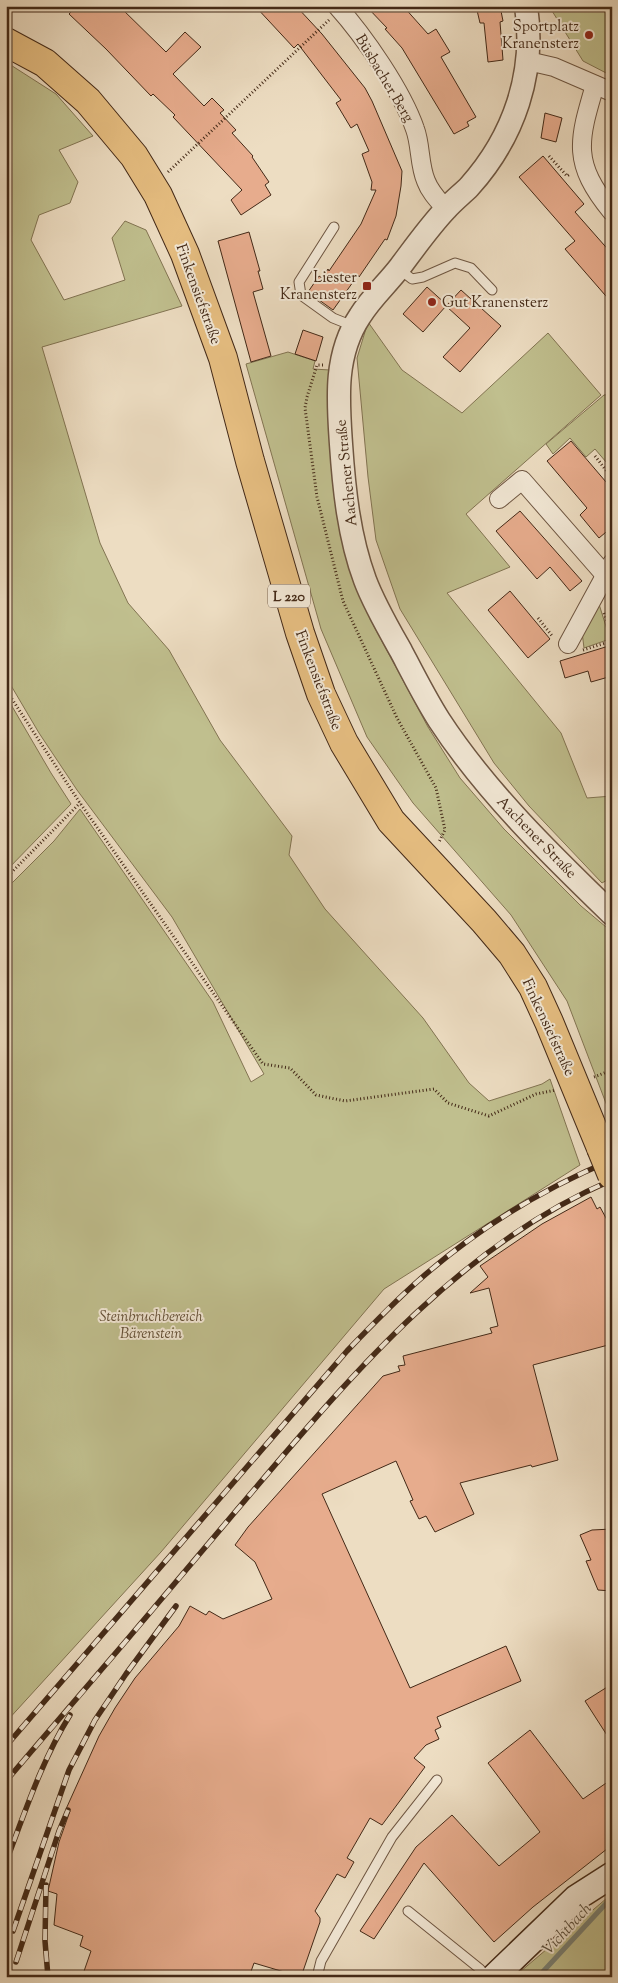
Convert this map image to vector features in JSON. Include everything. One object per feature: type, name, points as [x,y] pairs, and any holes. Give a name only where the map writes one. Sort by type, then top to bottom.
[{"type":"main road","name":"Finkensiefstraße","points":[[6,42],[45,63],[88,101],[134,156],[153,186],[185,254],[223,358],[250,461],[300,633],[321,694],[344,743],[391,821],[484,921],[512,954],[533,987],[612,1175]]},
{"type":"main road","points":[[494,1977],[576,1898],[612,1875]]},
{"type":"street","name":"Büsbacher Berg","points":[[337,6],[367,43],[398,93],[415,129],[425,180],[432,194],[446,209]]},
{"type":"street","name":"Aachener Straße","points":[[526,6],[528,60],[520,103],[500,145],[470,186],[446,209],[360,316],[343,352],[340,366],[339,421],[345,485],[354,542],[365,580],[382,616],[438,719],[481,778],[612,914]]},
{"type":"street","points":[[528,60],[554,67],[612,92]]},
{"type":"street","points":[[595,85],[583,126],[581,154],[587,176],[600,198],[612,212]]},
{"type":"street","points":[[499,498],[522,480],[610,571],[568,644]]},
{"type":"lane","points":[[334,227],[299,282],[301,295],[333,318],[354,327]]},
{"type":"lane","points":[[399,269],[412,278],[418,278],[455,263],[471,268],[492,290]]},
{"type":"lane","points":[[316,1977],[321,1961],[392,1838],[437,1780]]},
{"type":"lane","points":[[408,1911],[480,1969],[486,1977]]},
{"type":"path","points":[[153,186],[323,26]]},
{"type":"path","points":[[549,156],[567,176],[584,166]]},
{"type":"path","points":[[308,431],[305,408],[317,365]]},
{"type":"path","points":[[595,456],[612,478]]},
{"type":"path","points":[[603,609],[612,634]]},
{"type":"path","points":[[586,649],[612,641]]},
{"type":"path","points":[[6,690],[80,803],[264,1064],[290,1068],[316,1095],[345,1101],[434,1090],[448,1103],[489,1116],[536,1094],[576,1087]]},
{"type":"path","points":[[397,718],[436,788],[445,830],[436,848]]},
{"type":"path","points":[[6,878],[80,803]]},
{"type":"green space","name":"Sportplatz Kranensterz","points":[[549,6],[612,6],[612,76],[583,61]]},
{"type":"green space","name":"Steinbruchbereich Bärenstein","points":[[6,62],[56,94],[93,136],[59,150],[78,182],[70,203],[39,215],[31,240],[64,300],[125,280],[112,238],[125,221],[146,230],[182,306],[42,347],[100,543],[128,603],[169,650],[220,740],[292,836],[289,855],[325,909],[423,1018],[469,1083],[489,1101],[542,1084],[550,1079],[580,1165],[384,1289],[161,1552],[6,1722],[6,889],[54,841],[80,809],[213,1002],[251,1082],[264,1074],[172,917],[77,790],[39,733],[6,677]]},
{"type":"green space","points":[[368,322],[402,370],[462,413],[548,333],[601,395],[466,514],[510,567],[447,593],[561,733],[587,798],[612,796],[612,877],[602,883],[529,806],[494,763],[400,609],[376,540],[368,477],[357,358]]},
{"type":"green space","points":[[288,352],[315,361],[313,369],[330,370],[345,543],[370,619],[428,727],[460,778],[504,829],[581,906],[612,932],[612,1119],[567,1001],[511,915],[413,803],[367,737],[321,629],[246,364]]},
{"type":"green space","points":[[612,394],[612,469],[595,449],[586,457],[570,438],[553,454],[546,444],[604,395]]},
{"type":"green space","points":[[598,601],[610,639],[584,648],[582,632]]},
{"type":"green space","points":[[6,696],[71,804],[6,871]]},
{"type":"green space","points":[[612,1895],[612,1977],[514,1977],[607,1898]]},
{"type":"building","points":[[77,6],[119,6],[166,52],[185,32],[201,47],[173,74],[204,106],[212,98],[224,110],[220,113],[236,130],[232,133],[253,156],[269,182],[265,185],[271,195],[241,215],[231,200],[242,190],[173,117],[175,115],[153,94],[151,96],[69,14]]},
{"type":"building","points":[[255,6],[296,6],[322,34],[365,88],[402,171],[396,216],[387,240],[385,239],[333,310],[308,292],[319,276],[322,278],[328,269],[329,271],[361,224],[376,190],[371,190],[372,182],[362,154],[369,151],[357,124],[351,128],[336,103],[341,100],[298,44],[294,48]]},
{"type":"building","points":[[366,6],[403,6],[428,34],[436,29],[450,52],[441,57],[476,117],[467,122],[469,126],[454,134],[402,48],[385,29],[387,28]]},
{"type":"building","points":[[476,6],[500,6],[503,21],[500,22],[503,60],[488,62],[484,23],[480,23]]},
{"type":"building","points":[[545,113],[562,118],[556,142],[541,138]]},
{"type":"building","points":[[543,156],[584,204],[575,212],[612,254],[612,303],[565,249],[575,241],[519,177]]},
{"type":"building","points":[[249,232],[263,289],[253,292],[271,356],[251,362],[218,241]]},
{"type":"building","points":[[427,287],[447,305],[461,290],[501,326],[460,372],[443,357],[470,328],[446,306],[423,332],[403,314]]},
{"type":"building","points":[[303,330],[323,337],[316,361],[295,354]]},
{"type":"building","points":[[571,441],[612,489],[612,527],[599,538],[580,515],[587,508],[547,461]]},
{"type":"building","points":[[520,511],[582,581],[570,591],[550,567],[537,579],[496,531]]},
{"type":"building","points":[[510,591],[550,639],[528,658],[488,610]]},
{"type":"building","points":[[612,645],[612,676],[591,682],[588,671],[565,678],[560,661]]},
{"type":"building","points":[[591,1197],[597,1209],[600,1207],[612,1229],[612,1344],[533,1365],[558,1460],[460,1483],[474,1514],[435,1532],[426,1516],[419,1519],[410,1501],[413,1500],[396,1461],[322,1494],[410,1688],[506,1646],[521,1681],[437,1717],[441,1727],[435,1730],[439,1739],[426,1745],[414,1758],[425,1767],[382,1825],[370,1818],[347,1858],[354,1862],[345,1878],[337,1874],[315,1911],[320,1918],[320,1922],[301,1977],[254,1963],[249,1977],[82,1977],[91,1951],[80,1946],[83,1936],[54,1925],[57,1894],[48,1891],[59,1842],[70,1811],[66,1809],[99,1736],[115,1708],[135,1678],[179,1626],[190,1606],[206,1615],[209,1611],[223,1619],[272,1599],[255,1562],[235,1545],[248,1527],[383,1376],[400,1371],[398,1366],[405,1365],[403,1356],[492,1333],[490,1328],[498,1326],[489,1288],[470,1293],[488,1277],[480,1266],[542,1224]]},
{"type":"building","points":[[612,1529],[612,1591],[598,1590],[586,1561],[591,1560],[580,1535],[592,1530]]},
{"type":"building","points":[[612,1684],[612,1743],[585,1701]]},
{"type":"building","points":[[530,1730],[583,1799],[612,1779],[612,1845],[533,1907],[494,1942],[424,1863],[374,1939],[360,1931],[416,1847],[452,1815],[499,1866],[540,1832],[488,1763]]},
{"type":"waterway","name":"Vichtbach","points":[[538,1977],[612,1897]]},
{"type":"railway","points":[[6,1746],[347,1351],[391,1306],[418,1281],[486,1228],[560,1184],[612,1160]]},
{"type":"railway","points":[[6,1781],[271,1469],[357,1372],[402,1326],[450,1283],[500,1243],[554,1209],[612,1180]]},
{"type":"railway","points":[[13,1931],[69,1770],[95,1720],[176,1606]]},
{"type":"railway","points":[[6,1862],[42,1768],[70,1715]]},
{"type":"railway","points":[[16,1962],[59,1831],[68,1810]]},
{"type":"railway","points":[[46,1885],[45,1941],[48,1977]]},
{"type":"place","name":"Sportplatz Kranensterz","points":[[589,35]]},
{"type":"place","name":"Liester Kranensterz","points":[[367,286]]},
{"type":"place","name":"Gut Kranensterz","points":[[432,302]]}]
